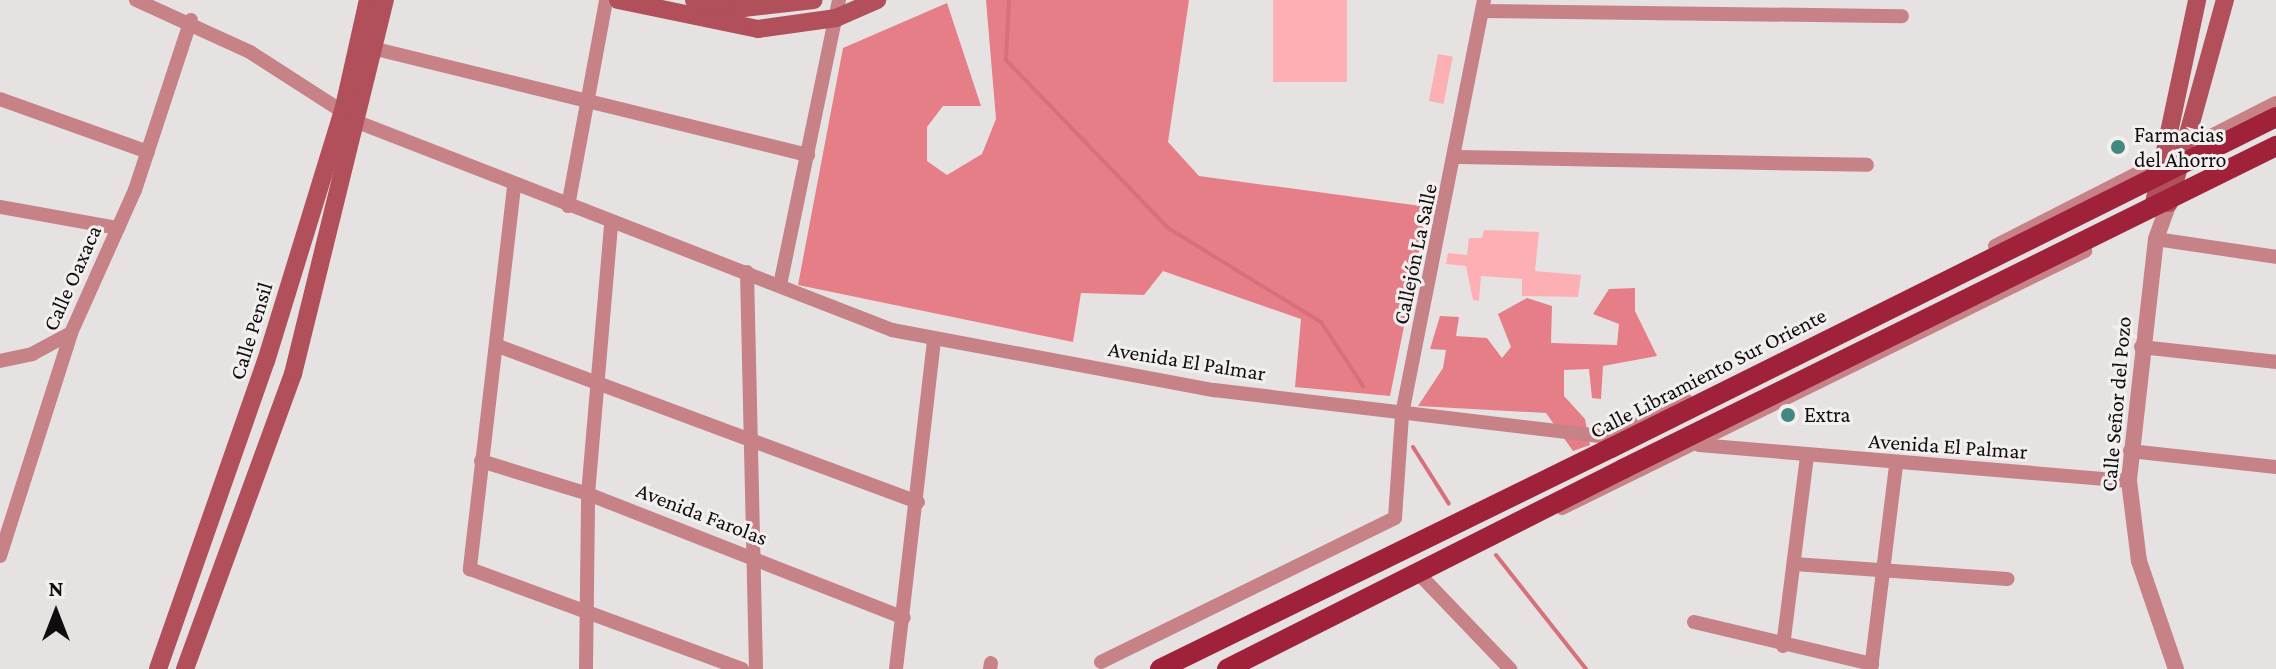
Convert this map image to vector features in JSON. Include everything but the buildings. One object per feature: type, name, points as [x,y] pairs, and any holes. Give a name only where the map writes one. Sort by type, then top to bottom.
[{"type":"main road","name":"Calle Pensil","points":[[158,669],[227,484],[344,107],[368,0]]},
{"type":"main road","points":[[185,669],[293,374],[360,123],[385,0]]},
{"type":"main road","points":[[618,0],[719,27],[877,0]]},
{"type":"main road","points":[[694,0],[743,8],[814,0]]},
{"type":"main road","points":[[2160,217],[2160,160],[2197,0]]},
{"type":"main road","points":[[2160,217],[2186,147],[2225,0]]},
{"type":"main road","name":"Calle Libramiento Sur Oriente","points":[[1160,669],[1558,475],[1611,442],[2276,117]]},
{"type":"main road","points":[[1227,669],[2276,146]]},
{"type":"street","points":[[136,0],[191,20],[344,107],[360,123]]},
{"type":"street","points":[[568,206],[606,0]]},
{"type":"street","points":[[1877,0],[1878,16]]},
{"type":"street","points":[[1483,6],[1821,7],[1878,16],[1902,16]]},
{"type":"street","name":"Callejón La Salle","points":[[1101,662],[1395,518],[1403,446],[1403,430],[1397,413],[1458,157],[1483,6]]},
{"type":"street","points":[[780,285],[837,9]]},
{"type":"street","name":"Calle Oaxaca","points":[[0,556],[71,333],[148,152],[191,20]]},
{"type":"street","points":[[376,49],[808,155]]},
{"type":"street","points":[[0,99],[148,152]]},
{"type":"street","points":[[1611,442],[2276,103]]},
{"type":"street","name":"Avenida El Palmar","points":[[360,123],[514,187],[934,342],[1214,390],[1611,442],[1633,440]]},
{"type":"street","points":[[1542,511],[1575,504],[1700,445],[2160,217],[2276,156]]},
{"type":"street","points":[[1458,157],[1867,165]]},
{"type":"street","points":[[514,187],[470,569],[587,616],[742,669]]},
{"type":"street","points":[[0,207],[118,228]]},
{"type":"street","points":[[2160,217],[2276,257]]},
{"type":"street","name":"Calle Señor del Pozo","points":[[2160,217],[2141,347],[2129,481],[2139,561],[2176,669]]},
{"type":"street","points":[[586,669],[588,494],[594,382],[611,223]]},
{"type":"street","points":[[747,272],[756,669]]},
{"type":"street","points":[[0,361],[32,354],[71,333]]},
{"type":"street","points":[[896,669],[918,502],[934,342]]},
{"type":"street","points":[[498,346],[750,437],[918,502]]},
{"type":"street","points":[[2141,347],[2276,362]]},
{"type":"street","name":"Avenida El Palmar","points":[[1670,440],[1896,465],[2129,481]]},
{"type":"street","points":[[2130,451],[2276,467]]},
{"type":"street","points":[[1783,646],[1807,456]]},
{"type":"street","name":"Avenida Farolas","points":[[481,461],[588,494],[904,618]]},
{"type":"street","points":[[1694,622],[1872,667],[1896,465]]},
{"type":"street","points":[[1794,564],[2007,579]]},
{"type":"street","points":[[1419,574],[1510,669]]},
{"type":"shaded area","points":[[986,0],[1189,0],[1168,142],[1199,176],[1428,207],[1390,396],[1295,387],[1301,319],[1163,271],[1144,295],[1081,293],[1073,342],[798,285],[843,48],[947,3],[981,106],[943,106],[927,127],[927,161],[947,175],[982,154],[996,119]]},
{"type":"shaded area","points":[[1273,0],[1347,0],[1347,82],[1273,82]]},
{"type":"shaded area","points":[[1438,54],[1453,57],[1444,104],[1429,101]]},
{"type":"shaded area","points":[[1484,230],[1539,232],[1535,271],[1581,275],[1578,297],[1522,296],[1522,279],[1481,276],[1479,301],[1473,300],[1466,266],[1446,264],[1448,253],[1467,255],[1469,238],[1482,238]]},
{"type":"shaded area","points":[[1635,288],[1635,311],[1657,356],[1603,366],[1601,399],[1592,398],[1589,369],[1564,370],[1564,396],[1585,419],[1590,445],[1573,451],[1546,413],[1418,406],[1443,368],[1446,350],[1430,349],[1440,316],[1459,317],[1456,336],[1487,338],[1502,358],[1511,347],[1498,314],[1527,298],[1552,306],[1551,343],[1617,345],[1619,324],[1593,314],[1609,289]]},
{"type":"waterway","points":[[1009,0],[1006,60],[1168,228],[1321,322],[1363,386]]},
{"type":"waterway","points":[[1413,447],[1449,504]]},
{"type":"waterway","points":[[1496,555],[1586,669]]},
{"type":"place","name":"Farmacias del Ahorro","points":[[2118,147]]},
{"type":"place","name":"Extra","points":[[1788,415]]}]
